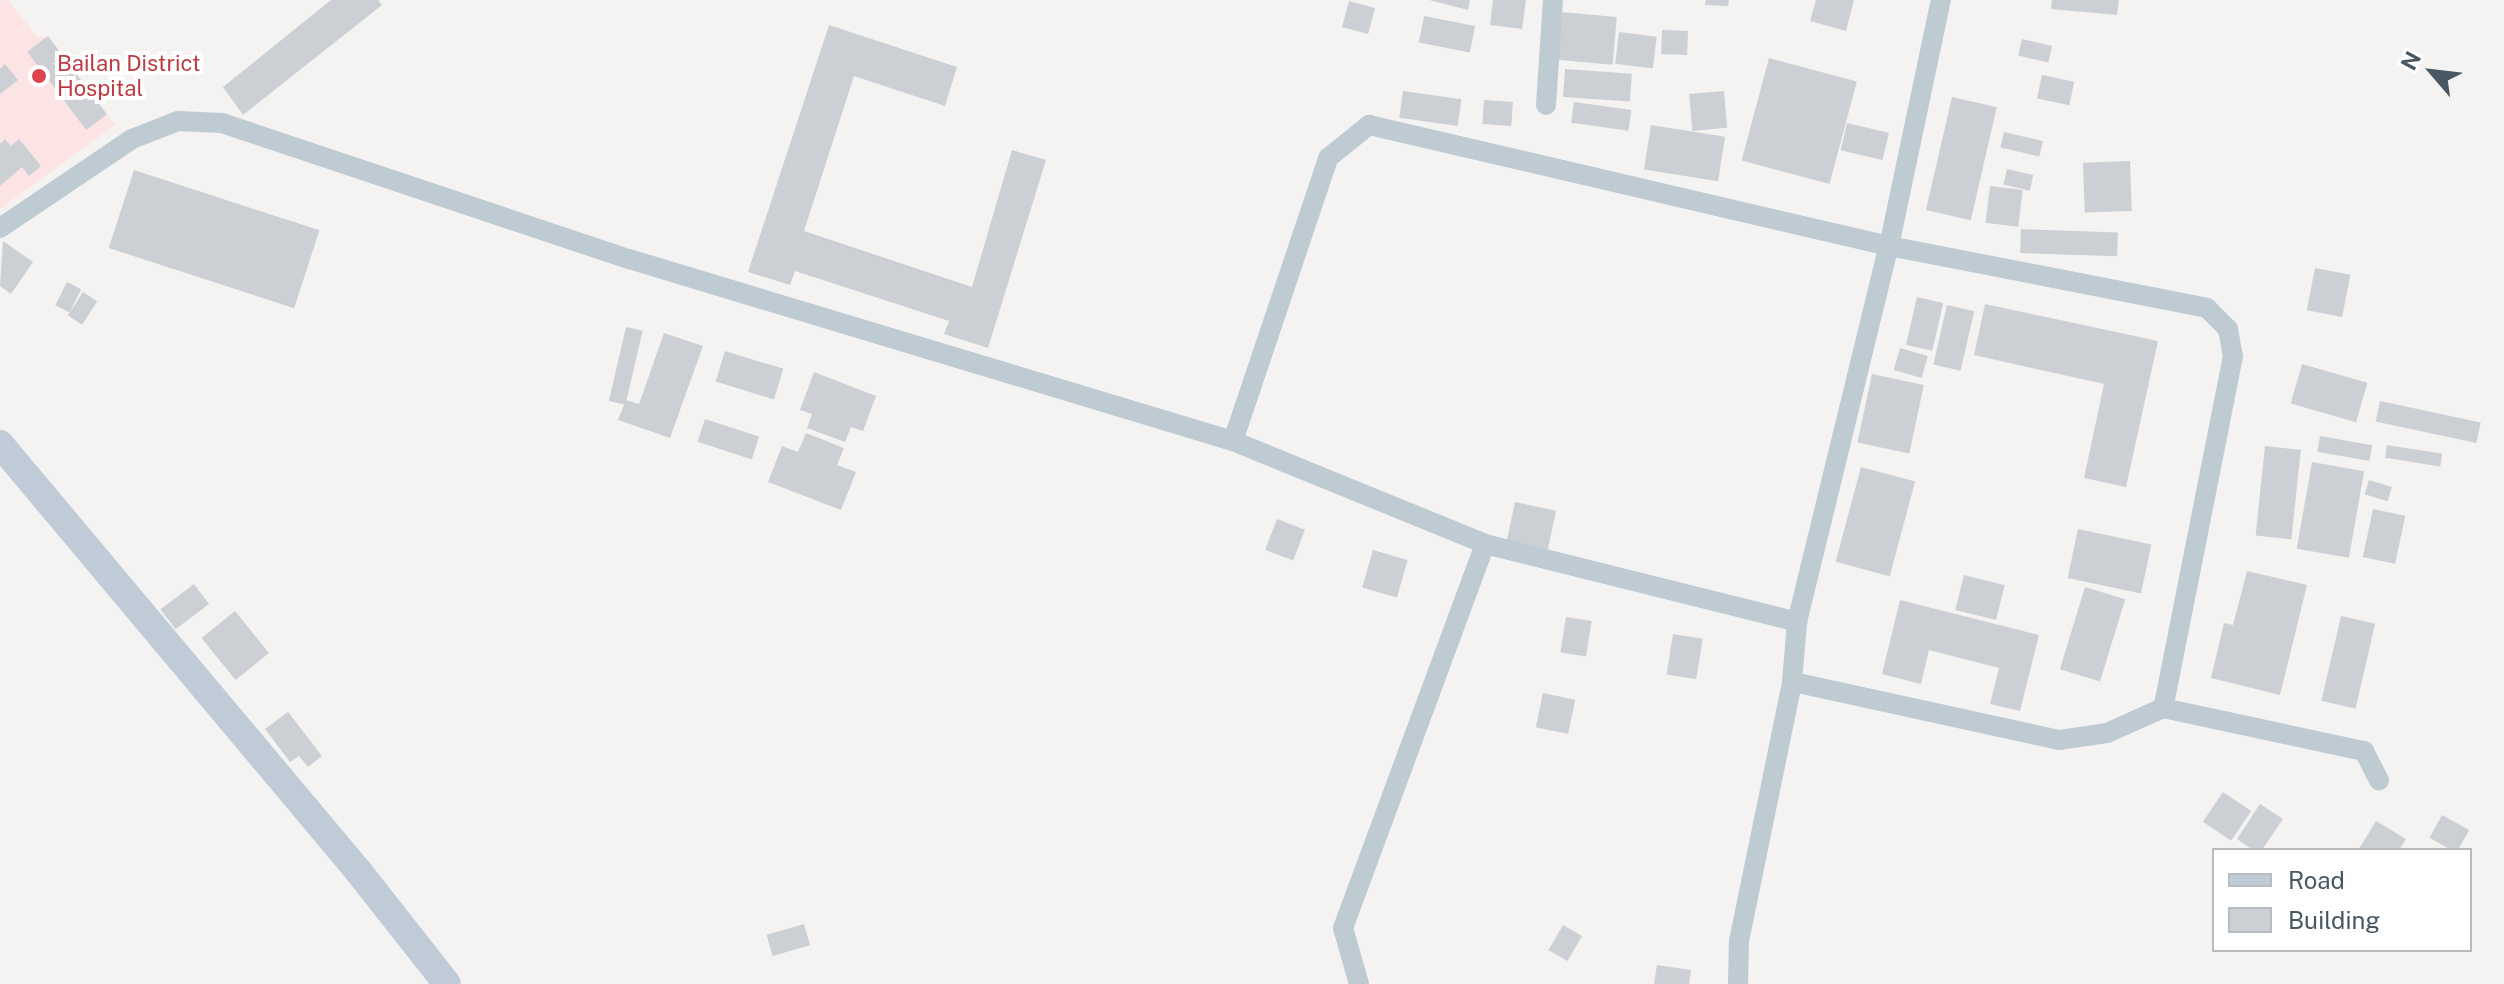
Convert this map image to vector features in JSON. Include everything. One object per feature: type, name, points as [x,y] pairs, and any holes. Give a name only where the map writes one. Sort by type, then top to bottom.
[{"type":"main road","points":[[0,444],[359,872],[447,984]]},
{"type":"street","points":[[1546,105],[1553,0]]},
{"type":"street","points":[[1738,984],[1739,941],[1792,682],[1797,622],[1889,246],[1941,0]]},
{"type":"street","points":[[0,228],[132,139],[178,121],[222,123],[629,259],[1233,441],[1485,544],[1797,622]]},
{"type":"street","points":[[1233,441],[1328,158],[1369,125],[1889,246],[2207,308],[2228,329],[2233,356],[2163,708]]},
{"type":"street","points":[[1359,984],[1343,928],[1485,544]]},
{"type":"street","points":[[1792,682],[2059,740],[2107,733],[2163,708],[2364,751],[2379,780]]},
{"type":"shaded area","name":"Bailan District Hospital","points":[[0,0],[8,0],[38,38],[48,36],[115,125],[0,209]]},
{"type":"building","points":[[331,0],[378,0],[382,5],[243,115],[223,87]]},
{"type":"building","points":[[1429,0],[1470,0],[1468,10]]},
{"type":"building","points":[[1493,0],[1526,0],[1522,29],[1490,25]]},
{"type":"building","points":[[1706,0],[1729,0],[1728,6],[1705,5]]},
{"type":"building","points":[[1816,0],[1854,0],[1846,31],[1810,21]]},
{"type":"building","points":[[2052,0],[2119,0],[2117,15],[2051,9]]},
{"type":"building","points":[[1349,1],[1375,8],[1368,34],[1342,27]]},
{"type":"building","points":[[1561,12],[1617,17],[1613,65],[1557,60]]},
{"type":"building","points":[[1424,16],[1475,26],[1470,52],[1419,43]]},
{"type":"building","points":[[829,25],[957,67],[945,106],[854,76],[804,231],[972,287],[1012,150],[1046,160],[988,348],[944,334],[949,321],[795,271],[790,285],[748,272]]},
{"type":"building","points":[[1662,30],[1688,31],[1687,55],[1661,54]]},
{"type":"building","points":[[1619,32],[1657,37],[1653,68],[1615,64]]},
{"type":"building","points":[[48,36],[107,114],[86,130],[27,52]]},
{"type":"building","points":[[2022,39],[2052,46],[2048,63],[2018,56]]},
{"type":"building","points":[[1769,58],[1857,82],[1829,184],[1742,160]]},
{"type":"building","points":[[5,64],[18,80],[0,94],[0,69]]},
{"type":"building","points":[[1565,69],[1632,74],[1630,102],[1563,97]]},
{"type":"building","points":[[2042,75],[2074,82],[2069,105],[2037,98]]},
{"type":"building","points":[[1403,91],[1461,99],[1458,126],[1399,118]]},
{"type":"building","points":[[1724,91],[1727,128],[1692,131],[1689,94]]},
{"type":"building","points":[[1952,97],[1997,107],[1971,220],[1926,210]]},
{"type":"building","points":[[1484,100],[1513,102],[1511,126],[1482,124]]},
{"type":"building","points":[[1574,102],[1631,110],[1629,131],[1571,123]]},
{"type":"building","points":[[1847,123],[1889,133],[1883,160],[1841,150]]},
{"type":"building","points":[[1651,125],[1725,137],[1718,181],[1644,169]]},
{"type":"building","points":[[2004,132],[2043,141],[2039,157],[2000,148]]},
{"type":"building","points":[[5,139],[11,146],[19,139],[41,166],[29,176],[22,167],[0,186],[0,144]]},
{"type":"building","points":[[2130,161],[2132,211],[2085,213],[2083,163]]},
{"type":"building","points":[[2007,169],[2033,175],[2030,191],[2003,185]]},
{"type":"building","points":[[134,170],[319,230],[294,308],[109,248]]},
{"type":"building","points":[[1990,186],[2023,190],[2018,227],[1985,223]]},
{"type":"building","points":[[2021,229],[2118,232],[2117,256],[2020,253]]},
{"type":"building","points":[[3,241],[33,262],[11,294],[0,286]]},
{"type":"building","points":[[2315,268],[2350,275],[2342,317],[2307,310]]},
{"type":"building","points":[[67,282],[81,289],[69,312],[55,305]]},
{"type":"building","points":[[83,292],[97,301],[82,325],[68,315]]},
{"type":"building","points":[[1917,297],[1943,303],[1932,351],[1906,345]]},
{"type":"building","points":[[1985,304],[2158,341],[2126,487],[2084,478],[2104,384],[1974,355]]},
{"type":"building","points":[[1947,305],[1974,311],[1961,371],[1933,364]]},
{"type":"building","points":[[626,327],[643,331],[625,405],[609,401]]},
{"type":"building","points":[[664,333],[703,346],[670,438],[618,420],[626,400],[639,404]]},
{"type":"building","points":[[1900,348],[1928,356],[1922,378],[1894,370]]},
{"type":"building","points":[[725,351],[783,369],[774,399],[716,382]]},
{"type":"building","points":[[2302,364],[2367,383],[2356,422],[2291,403]]},
{"type":"building","points":[[814,372],[876,396],[863,431],[851,427],[845,442],[807,428],[812,414],[800,410]]},
{"type":"building","points":[[1872,374],[1924,385],[1909,453],[1857,442]]},
{"type":"building","points":[[2380,401],[2481,422],[2476,443],[2376,422]]},
{"type":"building","points":[[705,419],[759,437],[752,459],[698,442]]},
{"type":"building","points":[[806,433],[844,448],[837,465],[856,472],[841,510],[768,482],[782,446],[798,452]]},
{"type":"building","points":[[2320,436],[2372,445],[2369,461],[2317,452]]},
{"type":"building","points":[[2387,445],[2442,454],[2440,467],[2385,458]]},
{"type":"building","points":[[2265,446],[2301,450],[2291,539],[2256,536]]},
{"type":"building","points":[[2312,462],[2364,471],[2349,558],[2297,549]]},
{"type":"building","points":[[1861,467],[1915,481],[1890,576],[1836,562]]},
{"type":"building","points":[[2369,480],[2392,487],[2388,501],[2365,494]]},
{"type":"building","points":[[1515,502],[1556,511],[1548,551],[1506,542]]},
{"type":"building","points":[[2373,509],[2405,516],[2395,564],[2363,557]]},
{"type":"building","points":[[1277,519],[1305,530],[1293,561],[1265,550]]},
{"type":"building","points":[[2078,529],[2151,545],[2141,594],[2068,578]]},
{"type":"building","points":[[1373,550],[1408,560],[1397,597],[1362,587]]},
{"type":"building","points":[[2247,571],[2307,585],[2280,695],[2211,678],[2224,623],[2233,625]]},
{"type":"building","points":[[1964,575],[2005,585],[1996,620],[1955,610]]},
{"type":"building","points":[[194,584],[209,604],[176,629],[160,609]]},
{"type":"building","points":[[2085,587],[2125,599],[2100,682],[2060,669]]},
{"type":"building","points":[[1900,600],[2039,635],[2020,711],[1990,704],[1999,668],[1929,650],[1921,684],[1882,674]]},
{"type":"building","points":[[235,611],[269,653],[236,680],[202,638]]},
{"type":"building","points":[[2341,616],[2375,624],[2356,709],[2321,701]]},
{"type":"building","points":[[1566,617],[1592,621],[1586,657],[1560,653]]},
{"type":"building","points":[[1673,634],[1703,639],[1696,679],[1667,674]]},
{"type":"building","points":[[1543,693],[1575,700],[1568,734],[1536,727]]},
{"type":"building","points":[[288,712],[322,756],[308,767],[299,756],[290,762],[265,729]]},
{"type":"building","points":[[2223,792],[2251,811],[2231,841],[2203,822]]},
{"type":"building","points":[[2260,804],[2283,819],[2263,848],[2250,848],[2237,839]]},
{"type":"building","points":[[2442,815],[2469,830],[2459,848],[2448,848],[2429,838]]},
{"type":"building","points":[[2376,821],[2406,839],[2400,848],[2360,848]]},
{"type":"building","points":[[804,924],[810,945],[773,956],[767,935]]},
{"type":"building","points":[[1563,925],[1582,936],[1568,961],[1548,950]]},
{"type":"building","points":[[1657,965],[1691,970],[1689,984],[1654,984]]},
{"type":"place","name":"Bailan District Hospital","points":[[39,76]]}]
